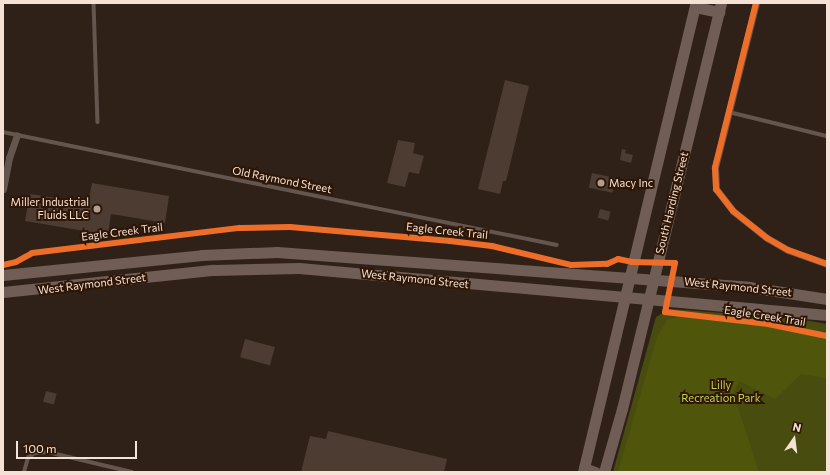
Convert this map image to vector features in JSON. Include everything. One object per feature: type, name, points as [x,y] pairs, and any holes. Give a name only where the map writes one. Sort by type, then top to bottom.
[{"type":"main road","points":[[596,472],[584,470],[624,297],[695,5],[720,8]]},
{"type":"main road","name":"South Harding Street","points":[[604,472],[654,280],[720,8]]},
{"type":"main road","name":"West Raymond Street","points":[[3,275],[202,255],[277,252],[749,287],[827,299]]},
{"type":"main road","name":"West Raymond Street","points":[[3,292],[207,270],[299,268],[441,282],[827,315]]},
{"type":"street","points":[[756,3],[714,174],[716,189],[723,200],[747,224],[772,241],[800,255],[827,264]]},
{"type":"street","points":[[3,189],[9,158],[17,135]]},
{"type":"lane","points":[[94,3],[98,122]]},
{"type":"lane","points":[[729,112],[827,136]]},
{"type":"lane","name":"Old Raymond Street","points":[[3,132],[557,244]]},
{"type":"lane","points":[[24,472],[28,458],[35,453],[48,452],[132,472]]},
{"type":"green space","name":"Lilly Recreation Park","points":[[670,309],[798,319],[827,324],[827,472],[613,472],[656,317]]},
{"type":"green space","name":"Lilly Recreation Park","points":[[682,316],[741,318],[827,334],[827,378],[801,374],[775,399],[739,381],[734,392],[759,472],[618,472],[657,337],[667,320]]},
{"type":"building","points":[[505,80],[529,86],[506,181],[503,181],[500,194],[478,189]]},
{"type":"building","points":[[398,140],[415,143],[413,153],[424,156],[419,174],[409,172],[405,187],[387,183]]},
{"type":"building","points":[[622,149],[626,150],[625,153],[633,155],[631,163],[620,160]]},
{"type":"building","name":"Macy Inc","points":[[592,173],[615,178],[612,193],[589,188]]},
{"type":"building","name":"Miller Industrial Fluids LLC","points":[[92,183],[169,196],[165,223],[111,214],[108,235],[25,221],[30,194],[88,203]]},
{"type":"building","points":[[600,209],[611,212],[608,221],[598,218]]},
{"type":"building","points":[[245,339],[275,347],[270,365],[240,357]]},
{"type":"building","points":[[46,391],[57,394],[54,404],[43,402]]},
{"type":"building","points":[[328,431],[447,459],[444,472],[301,472],[310,436],[326,439]]},
{"type":"cycle path","points":[[756,3],[715,168],[716,189],[733,211],[767,238],[788,250],[827,264]]},
{"type":"cycle path","name":"Eagle Creek Trail","points":[[3,265],[16,262],[32,253],[240,228],[290,227],[492,246],[571,265],[607,264],[618,259],[632,262],[675,263],[665,312],[768,324],[827,336]]},
{"type":"place","name":"Macy Inc","points":[[601,183]]},
{"type":"place","name":"Miller Industrial Fluids LLC","points":[[97,209]]}]
